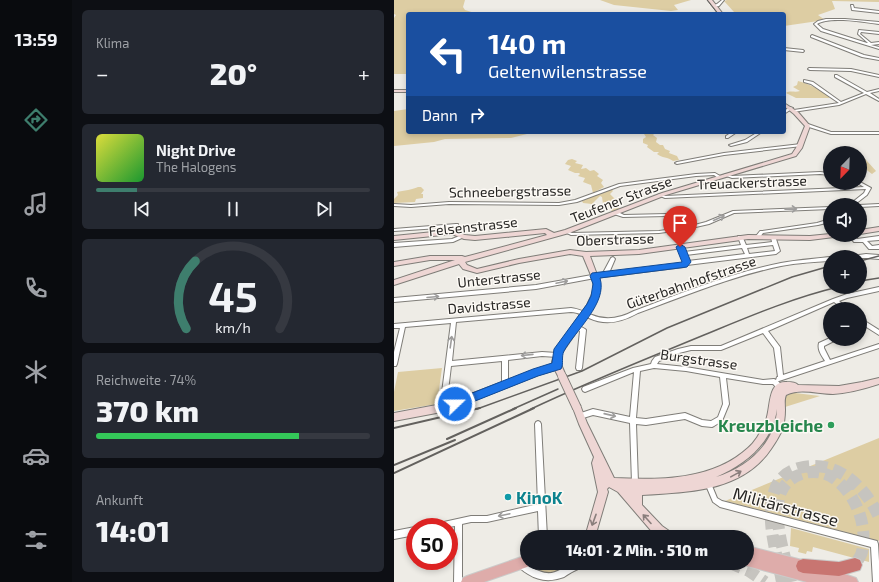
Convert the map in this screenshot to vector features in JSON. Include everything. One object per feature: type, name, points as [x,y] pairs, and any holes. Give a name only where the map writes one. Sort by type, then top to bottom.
[{"type":"highway","points":[[803,566],[839,569],[855,565]]},
{"type":"main road","points":[[710,0],[719,12]]},
{"type":"main road","points":[[394,92],[406,91]]},
{"type":"main road","points":[[786,105],[792,109],[807,125],[808,129],[801,145]]},
{"type":"main road","name":"Teufener Strasse","points":[[394,283],[460,260],[566,232],[660,195],[726,174],[791,156],[797,152],[801,145]]},
{"type":"main road","points":[[867,231],[879,229]]},
{"type":"main road","name":"Felsenstrasse","points":[[462,236],[475,238],[546,231],[553,236]]},
{"type":"main road","points":[[394,238],[454,232],[462,236]]},
{"type":"main road","name":"Oberstrasse","points":[[460,260],[465,267],[477,270],[566,253],[581,252],[586,254],[639,252],[740,237],[758,236],[774,240],[823,237]]},
{"type":"main road","points":[[586,254],[597,284],[596,296],[585,314],[562,345],[557,355],[557,366],[599,457],[597,463],[607,484],[623,492],[655,530]]},
{"type":"main road","points":[[394,264],[415,259],[441,257],[469,258]]},
{"type":"main road","points":[[441,257],[444,265]]},
{"type":"main road","name":"Oberstrasse","points":[[469,258],[472,264],[478,267],[510,264]]},
{"type":"main road","points":[[394,417],[443,408],[544,369],[557,366]]},
{"type":"main road","points":[[607,484],[636,487],[680,488],[706,481],[734,464],[758,444],[769,425],[773,412],[775,394],[780,384],[801,388],[830,390],[847,389],[879,381]]},
{"type":"main road","points":[[592,530],[603,492],[607,484]]},
{"type":"main road","points":[[623,492],[636,487]]},
{"type":"main road","points":[[636,487],[637,508]]},
{"type":"main road","points":[[754,554],[803,566],[852,582]]},
{"type":"main road","points":[[754,562],[829,582]]},
{"type":"main road","points":[[466,582],[520,563]]},
{"type":"street","points":[[715,6],[718,6],[723,0]]},
{"type":"street","points":[[852,6],[853,10],[879,12]]},
{"type":"street","points":[[879,23],[831,20],[819,21],[815,24],[820,29],[879,48]]},
{"type":"street","points":[[869,44],[862,37],[860,32],[879,33]]},
{"type":"street","points":[[812,36],[866,57],[879,59]]},
{"type":"street","points":[[869,44],[879,43]]},
{"type":"street","points":[[786,49],[802,51]]},
{"type":"street","points":[[810,69],[851,70],[879,76]]},
{"type":"street","points":[[836,76],[879,100]]},
{"type":"street","points":[[805,81],[812,83],[841,104]]},
{"type":"street","points":[[786,112],[792,109],[841,104],[867,93],[879,90]]},
{"type":"street","points":[[807,125],[831,133],[879,134]]},
{"type":"street","points":[[727,137],[732,134]]},
{"type":"street","points":[[731,145],[746,141],[757,134]]},
{"type":"street","points":[[677,164],[724,154],[801,145]]},
{"type":"street","points":[[726,174],[732,177],[823,173]]},
{"type":"street","name":"Schneebergstrasse","points":[[396,206],[449,203],[559,204],[576,202],[603,190],[619,185],[696,175],[715,174],[719,177]]},
{"type":"street","points":[[861,198],[866,194],[869,188]]},
{"type":"street","name":"Treuackerstrasse","points":[[660,195],[664,197],[869,188]]},
{"type":"street","points":[[867,206],[879,205]]},
{"type":"street","points":[[566,232],[571,234],[659,232],[687,228],[707,223],[733,212],[823,208]]},
{"type":"street","points":[[616,213],[623,216],[667,215]]},
{"type":"street","points":[[758,236],[762,232],[823,222]]},
{"type":"street","points":[[394,230],[456,225],[456,227]]},
{"type":"street","name":"Felsenstrasse","points":[[394,245],[453,240],[462,236]]},
{"type":"street","points":[[740,237],[748,256]]},
{"type":"street","points":[[867,240],[879,238]]},
{"type":"street","points":[[683,254],[744,247],[774,240]]},
{"type":"street","name":"Unterstrasse","points":[[394,300],[536,287],[595,276],[748,256],[778,250],[774,240]]},
{"type":"street","points":[[866,242],[871,248],[879,247]]},
{"type":"street","points":[[680,247],[686,263]]},
{"type":"street","points":[[867,256],[879,257]]},
{"type":"street","points":[[605,275],[613,259]]},
{"type":"street","name":"Güterbahnhofstrasse","points":[[585,314],[596,319],[616,320],[743,274],[788,263],[823,260]]},
{"type":"street","points":[[654,366],[657,359],[683,349],[719,348],[846,296],[879,290]]},
{"type":"street","name":"Davidstrasse","points":[[394,326],[572,310],[585,314]]},
{"type":"street","points":[[443,408],[454,320]]},
{"type":"street","points":[[867,324],[879,333]]},
{"type":"street","points":[[394,364],[403,325]]},
{"type":"street","points":[[576,326],[584,330],[579,368]]},
{"type":"street","points":[[764,330],[778,347],[780,384],[828,362],[879,346]]},
{"type":"street","points":[[823,344],[821,345],[821,348],[828,362]]},
{"type":"street","points":[[449,364],[549,353],[557,355]]},
{"type":"street","points":[[505,358],[505,384]]},
{"type":"street","name":"Burgstrasse","points":[[585,389],[637,368],[654,366],[780,384]]},
{"type":"street","points":[[636,487],[633,421],[637,368]]},
{"type":"street","points":[[579,412],[593,412],[633,421],[652,422],[682,416],[690,417],[702,424],[715,423],[722,415],[726,404],[724,375]]},
{"type":"street","points":[[538,424],[543,530]]},
{"type":"street","name":"Militärstrasse","points":[[706,481],[715,500],[720,504],[874,544],[877,580]]},
{"type":"street","points":[[458,582],[459,522],[542,507]]},
{"type":"street","points":[[394,535],[406,533]]},
{"type":"street","points":[[528,570],[538,576],[547,577],[559,575],[569,570]]},
{"type":"shaded area","points":[[394,0],[465,0],[463,7],[465,10],[472,12],[406,12],[406,74],[394,74],[394,18],[396,15],[394,14]]},
{"type":"shaded area","points":[[600,0],[691,0],[674,5],[678,10],[671,11],[614,5]]},
{"type":"shaded area","points":[[879,0],[879,2],[832,1],[835,9],[818,15],[825,20],[786,26],[786,12],[734,12],[724,1]]},
{"type":"shaded area","points":[[798,81],[818,89],[829,96],[829,98],[796,98],[786,93],[800,91],[793,87],[797,85]]},
{"type":"shaded area","points":[[406,109],[406,134],[527,134],[511,138],[445,139],[434,142],[394,146],[394,111]]},
{"type":"shaded area","points":[[644,134],[654,134],[653,135],[657,138],[656,142],[663,145],[665,149],[670,151],[669,153],[677,156],[679,160],[673,161],[657,154],[659,152],[654,152],[647,147],[648,145],[643,143],[643,139],[646,137]]},
{"type":"shaded area","points":[[572,159],[577,161],[575,163],[583,165],[581,169],[586,168],[590,171],[594,170],[599,174],[597,176],[603,180],[601,183],[604,187],[593,193],[591,185],[583,182],[585,178],[578,176],[580,174],[579,173],[568,170],[571,166],[565,164],[568,160]]},
{"type":"shaded area","points":[[867,161],[876,171],[872,174],[867,170]]},
{"type":"shaded area","points":[[421,187],[424,190],[421,194],[423,194],[423,198],[416,199],[415,202],[394,203],[394,199],[398,195],[397,192]]},
{"type":"shaded area","points":[[611,188],[613,191],[610,194],[617,201],[614,203],[620,209],[613,212],[608,205],[603,204],[602,197],[600,196],[592,204],[583,203],[582,201]]},
{"type":"shaded area","points":[[442,368],[437,404],[394,411],[394,392],[398,372]]},
{"type":"shaded area","points":[[792,393],[820,396],[785,407],[784,401],[786,395]]},
{"type":"shaded area","name":"Kreuzbleiche","points":[[879,438],[879,541],[725,501]]},
{"type":"shaded area","points":[[791,528],[869,549],[869,562],[813,547],[812,552],[807,551],[806,554],[798,552],[799,548],[790,546]]},
{"type":"shaded area","points":[[541,570],[562,570],[549,576],[538,572]]},
{"type":"tunnel","points":[[782,582],[771,525],[771,514],[774,492],[780,480],[786,474],[799,468],[812,466],[825,467],[837,471],[848,477],[857,485],[866,495],[879,517]]},
{"type":"tunnel","points":[[791,582],[779,530],[779,498],[787,483],[794,477],[801,474],[819,472],[827,475],[835,479],[849,493],[859,511],[863,531],[861,554],[855,565]]},
{"type":"tunnel","points":[[747,570],[765,582]]},
{"type":"railway","points":[[707,0],[716,12]]},
{"type":"railway","points":[[867,259],[879,256]]},
{"type":"railway","points":[[479,408],[582,371],[667,328],[792,277],[823,268]]},
{"type":"railway","points":[[867,280],[879,278]]},
{"type":"railway","points":[[531,409],[574,389],[754,315],[787,302],[823,291]]},
{"type":"railway","points":[[513,409],[558,389]]},
{"type":"railway","points":[[394,428],[479,408]]},
{"type":"railway","points":[[447,439],[516,408]]},
{"type":"railway","points":[[394,473],[534,408]]},
{"type":"railway","points":[[394,465],[455,440]]},
{"type":"place","name":"Kreuzbleiche","points":[[831,425]]},
{"type":"place","name":"KinoK","points":[[508,497]]},
{"type":"route","points":[[455,404],[546,368],[557,366],[556,359],[558,352],[596,296],[597,284],[595,276],[684,265],[686,262],[680,247]]}]
